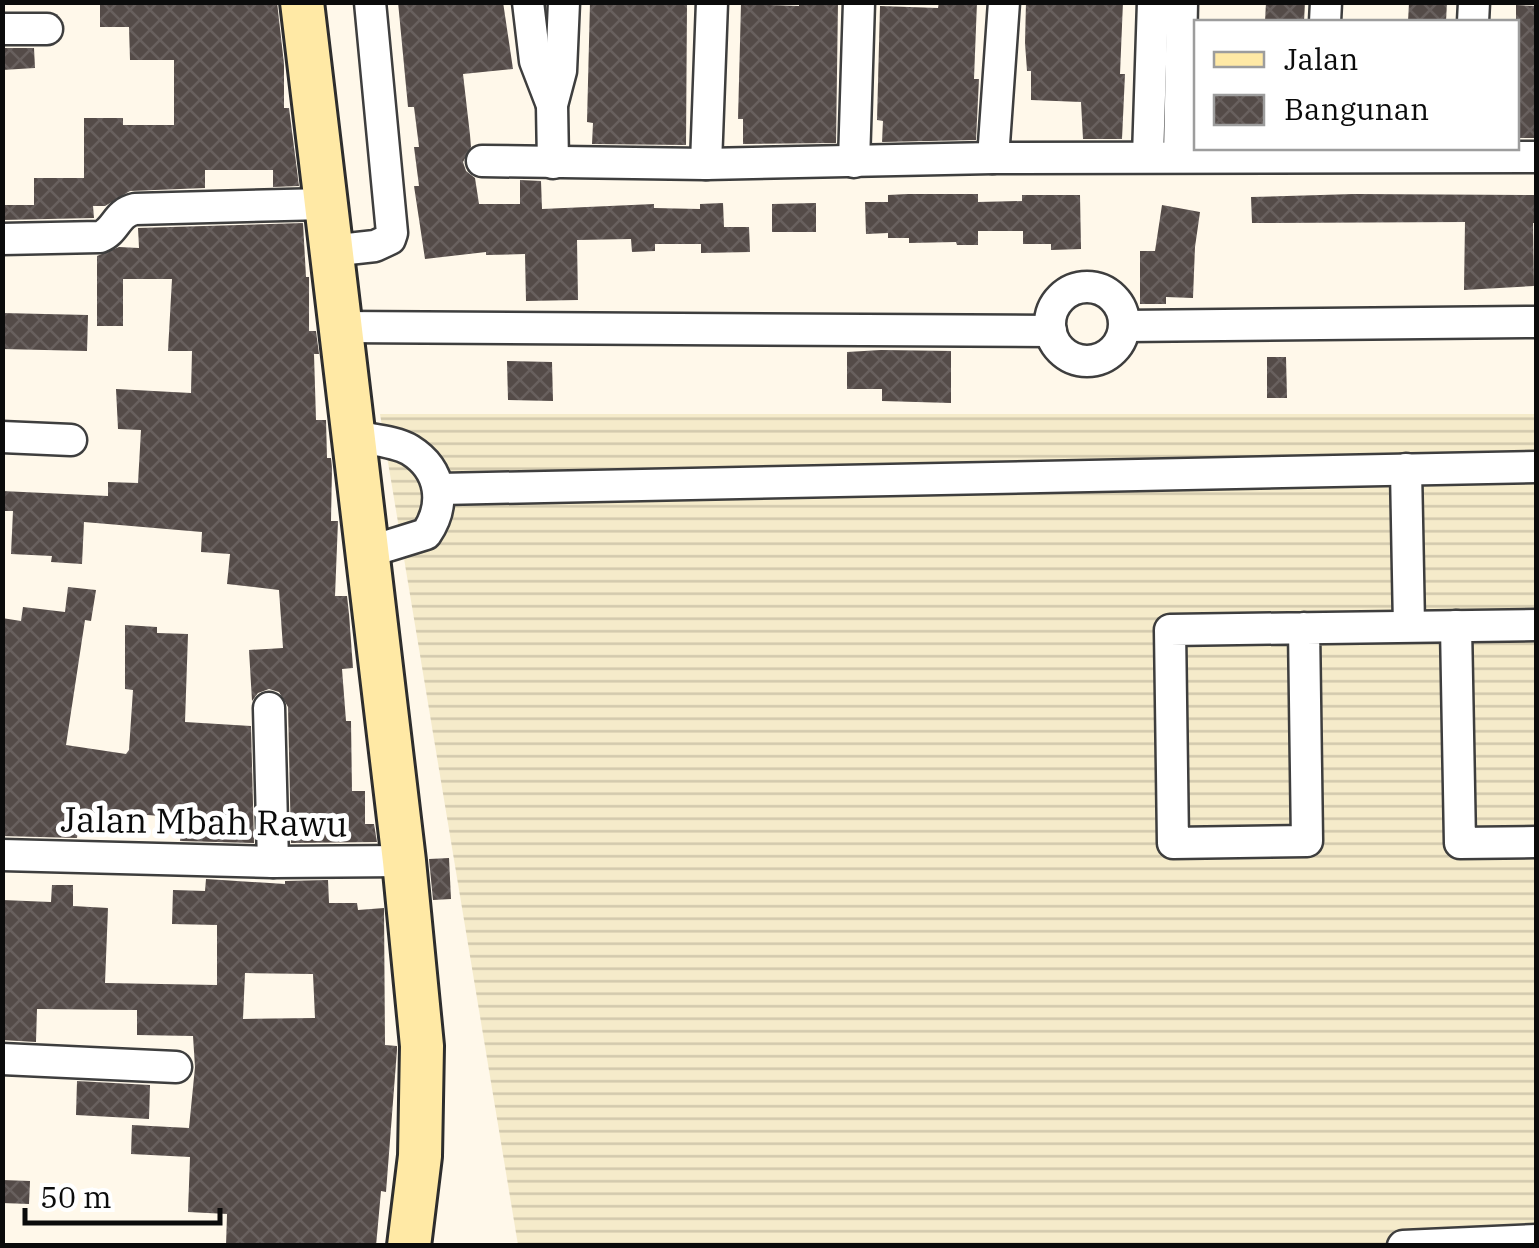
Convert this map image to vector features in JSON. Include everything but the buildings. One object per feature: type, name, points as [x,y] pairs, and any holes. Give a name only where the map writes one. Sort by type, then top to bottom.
[{"type":"street","points":[[302,2],[404,861],[422,1046],[420,1156],[410,1246]]},
{"type":"street","points":[[330,251],[375,246],[390,239],[392,233],[370,2]]},
{"type":"street","points":[[528,2],[535,61],[552,105]]},
{"type":"street","points":[[554,163],[552,105],[561,71],[564,2]]},
{"type":"street","points":[[706,164],[712,2]]},
{"type":"street","points":[[854,162],[860,2]]},
{"type":"street","points":[[994,158],[1004,2]]},
{"type":"street","points":[[1148,157],[1153,2]]},
{"type":"street","points":[[1179,156],[1182,2]]},
{"type":"street","points":[[2,29],[47,29]]},
{"type":"street","points":[[482,160],[706,164],[1317,153],[1536,157]]},
{"type":"street","points":[[2,239],[100,238],[108,234],[119,216],[135,209],[324,204]]},
{"type":"street","points":[[1094,287],[1110,294],[1122,308],[1125,326],[1120,341],[1111,353],[1098,360],[1082,361],[1068,356],[1056,345],[1051,331],[1052,313],[1061,297],[1076,288],[1094,287]]},
{"type":"street","points":[[1125,326],[1536,322]]},
{"type":"street","points":[[339,327],[1051,331]]},
{"type":"street","points":[[2,436],[71,440]]},
{"type":"street","points":[[354,436],[408,449],[426,466],[440,489],[440,507],[426,534],[368,552]]},
{"type":"street","points":[[440,489],[1536,467]]},
{"type":"street","points":[[1406,470],[1409,626]]},
{"type":"street","points":[[1304,628],[1307,842],[1174,843],[1170,630],[1409,626],[1536,625]]},
{"type":"street","points":[[1456,626],[1460,843],[1536,842]]},
{"type":"street","points":[[269,708],[273,862]]},
{"type":"street","name":"Jalan Mbah Rawu","points":[[2,855],[404,861]]},
{"type":"street","points":[[2,1059],[176,1067]]},
{"type":"street","points":[[1402,1246],[1536,1240]]},
{"type":"shaded area","points":[[380,414],[1536,414],[1536,1226],[1531,1245],[518,1245]]}]
